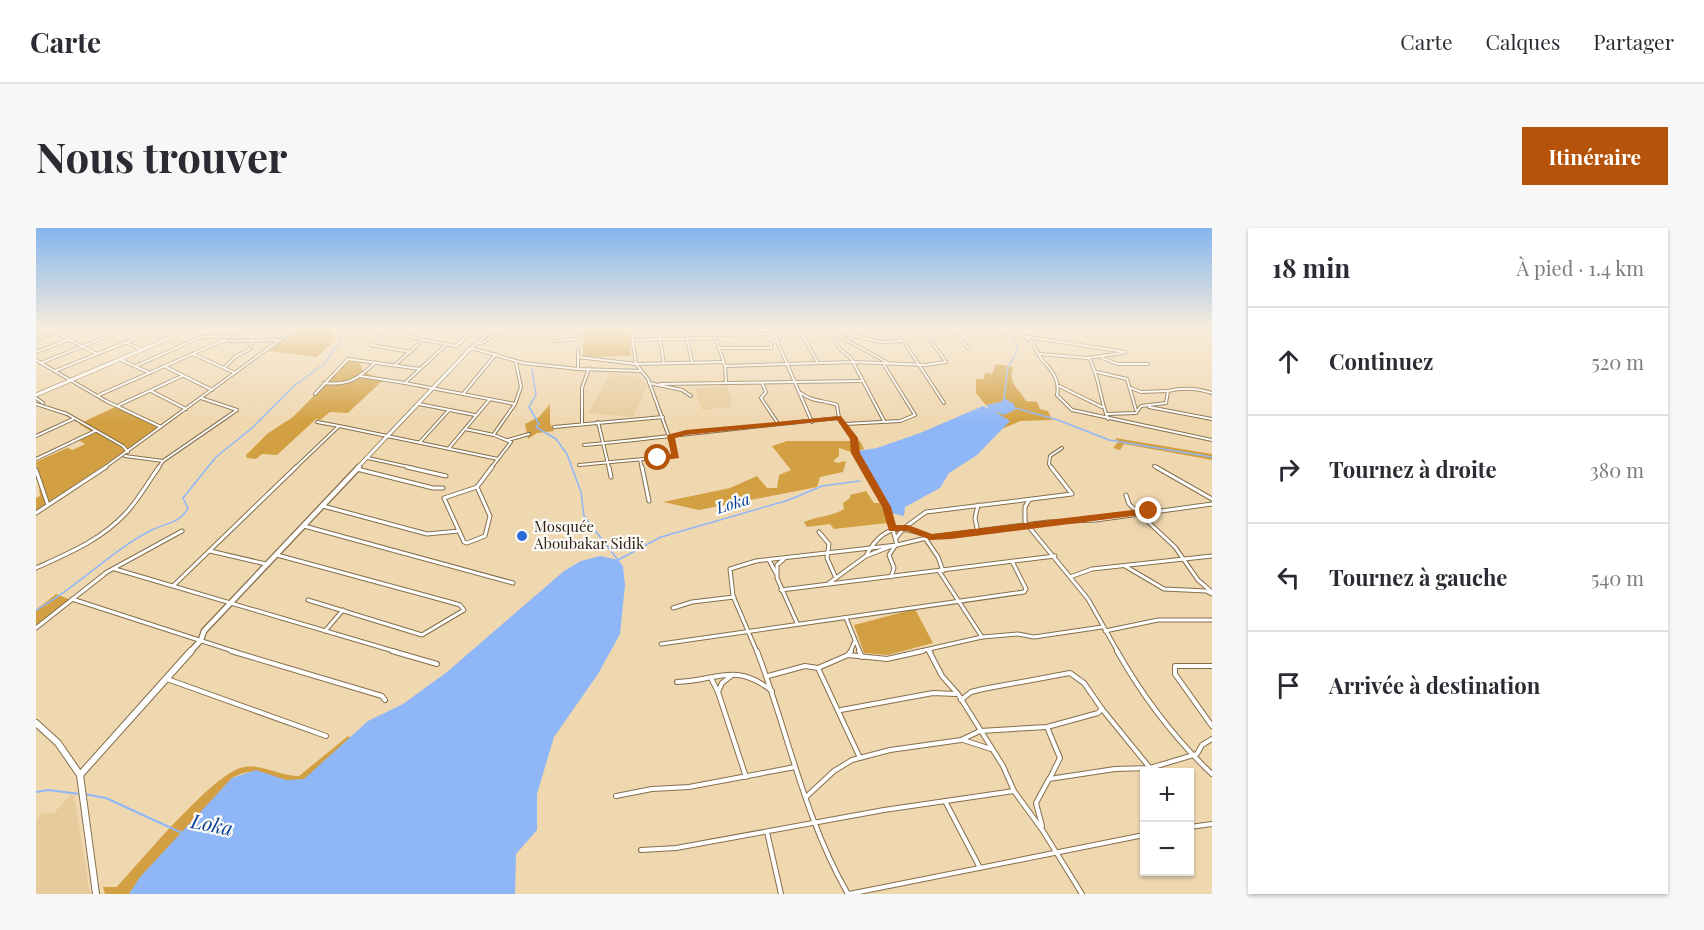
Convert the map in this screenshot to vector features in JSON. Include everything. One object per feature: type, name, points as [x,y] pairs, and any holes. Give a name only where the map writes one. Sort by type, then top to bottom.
[{"type":"street","points":[[36,360],[161,428]]},
{"type":"street","points":[[36,367],[51,360]]},
{"type":"street","points":[[55,371],[82,360]]},
{"type":"street","points":[[121,360],[150,373]]},
{"type":"street","points":[[121,360],[36,397],[44,404],[123,446],[128,452]]},
{"type":"street","points":[[136,366],[149,360]]},
{"type":"street","points":[[99,395],[180,360]]},
{"type":"street","points":[[206,360],[235,373]]},
{"type":"street","points":[[224,368],[232,360]]},
{"type":"street","points":[[36,513],[123,456],[253,360]]},
{"type":"street","points":[[315,394],[347,360]]},
{"type":"street","points":[[358,360],[420,369]]},
{"type":"street","points":[[395,365],[401,360]]},
{"type":"street","points":[[405,383],[430,360]]},
{"type":"street","points":[[80,775],[201,640],[204,632],[460,360]]},
{"type":"street","points":[[463,394],[470,382],[493,360]]},
{"type":"street","points":[[510,360],[578,369],[641,371]]},
{"type":"street","points":[[578,360],[578,369]]},
{"type":"street","points":[[604,360],[636,364],[853,363],[884,365],[889,363]]},
{"type":"street","points":[[579,465],[676,456],[649,382],[635,360]]},
{"type":"street","points":[[723,360],[726,383]]},
{"type":"street","points":[[787,360],[812,422]]},
{"type":"street","points":[[851,360],[884,421]]},
{"type":"street","points":[[884,360],[889,363],[918,366],[946,362],[945,360]]},
{"type":"street","points":[[914,360],[944,403]]},
{"type":"street","points":[[1042,360],[1050,366],[1059,386],[1073,395],[1102,407]]},
{"type":"street","points":[[1090,360],[1097,372],[1096,386],[1108,419]]},
{"type":"street","points":[[1106,360],[1118,364],[1148,363]]},
{"type":"street","points":[[324,383],[349,385],[376,362]]},
{"type":"street","points":[[494,435],[514,404],[521,387],[519,366],[515,362]]},
{"type":"street","points":[[845,424],[897,422],[915,415],[884,365]]},
{"type":"street","points":[[165,367],[212,390]]},
{"type":"street","points":[[582,424],[582,388],[589,368]]},
{"type":"street","points":[[1097,372],[1123,377],[1130,382],[1136,410]]},
{"type":"street","points":[[118,405],[182,376]]},
{"type":"street","points":[[360,376],[514,404]]},
{"type":"street","points":[[660,384],[716,386],[726,383],[862,381]]},
{"type":"street","points":[[649,382],[688,392],[691,396]]},
{"type":"street","points":[[762,383],[766,392],[761,398],[777,423]]},
{"type":"street","points":[[1059,386],[1057,396],[1069,408],[1108,419],[1212,440]]},
{"type":"street","points":[[1131,388],[1142,392],[1168,391],[1190,386],[1211,392]]},
{"type":"street","points":[[151,391],[186,409]]},
{"type":"street","points":[[1107,414],[1136,413],[1141,406],[1166,403],[1168,391]]},
{"type":"street","points":[[801,393],[810,400],[824,400],[835,404],[839,418],[854,438],[856,455],[887,507],[896,538],[897,545],[889,555],[894,568],[891,577]]},
{"type":"street","points":[[36,568],[84,547],[116,524],[163,461],[237,410],[200,398]]},
{"type":"street","points":[[449,448],[475,414],[490,399]]},
{"type":"street","points":[[1134,401],[1141,406],[1212,419]]},
{"type":"street","points":[[36,404],[44,404]]},
{"type":"street","points":[[419,404],[475,414]]},
{"type":"street","points":[[420,442],[449,410]]},
{"type":"street","points":[[554,427],[663,417]]},
{"type":"street","points":[[584,445],[777,423],[812,422],[839,418],[851,422]]},
{"type":"street","points":[[36,436],[73,419]]},
{"type":"street","points":[[317,422],[498,459]]},
{"type":"street","points":[[598,422],[601,443],[611,477]]},
{"type":"street","points":[[174,585],[339,426]]},
{"type":"street","points":[[465,429],[508,440],[529,434]]},
{"type":"street","points":[[36,459],[95,431]]},
{"type":"street","points":[[477,487],[490,516],[485,536],[467,543],[464,542],[444,498],[477,487],[511,444],[508,440]]},
{"type":"street","points":[[896,538],[904,528],[926,512],[1072,494],[1049,464],[1050,456],[1062,448]]},
{"type":"street","points":[[123,456],[163,461]]},
{"type":"street","points":[[368,458],[446,476]]},
{"type":"street","points":[[640,460],[649,501]]},
{"type":"street","points":[[1154,466],[1212,499]]},
{"type":"street","points":[[357,469],[433,488],[444,488]]},
{"type":"street","points":[[36,470],[48,505]]},
{"type":"street","points":[[1126,495],[1127,502],[1184,558],[1198,580],[1212,593]]},
{"type":"street","points":[[1029,500],[1024,518],[1028,525],[1088,599],[1131,676],[1193,756],[1212,774]]},
{"type":"street","points":[[828,583],[834,576],[866,556],[925,538],[1212,504]]},
{"type":"street","points":[[321,505],[427,534],[459,531]]},
{"type":"street","points":[[978,505],[975,518],[978,533]]},
{"type":"street","points":[[302,526],[513,583]]},
{"type":"street","points":[[866,556],[879,536],[892,529],[904,528],[931,537]]},
{"type":"street","points":[[36,628],[115,569],[182,531]]},
{"type":"street","points":[[819,532],[829,544],[830,550],[827,553],[834,576]]},
{"type":"street","points":[[925,538],[938,557],[941,571],[982,637]]},
{"type":"street","points":[[897,545],[871,546],[768,560],[742,564],[730,569],[734,597],[750,631],[759,661],[768,676],[795,767],[830,860],[848,894],[1140,836]]},
{"type":"street","points":[[210,551],[267,564]]},
{"type":"street","points":[[276,554],[450,602],[460,605],[464,610],[422,634],[308,600]]},
{"type":"street","points":[[781,590],[1055,556]]},
{"type":"street","points":[[1070,577],[1092,569],[1212,556]]},
{"type":"street","points":[[785,558],[777,565],[777,574],[781,590],[797,623]]},
{"type":"street","points":[[768,560],[777,574]]},
{"type":"street","points":[[661,644],[1024,592],[1026,589],[1012,561]]},
{"type":"street","points":[[1125,566],[1164,590],[1212,593]]},
{"type":"street","points":[[115,569],[437,664]]},
{"type":"street","points":[[673,608],[692,602],[734,597]]},
{"type":"street","points":[[72,599],[382,696],[385,700]]},
{"type":"street","points":[[325,631],[343,610]]},
{"type":"street","points":[[846,618],[862,657]]},
{"type":"street","points":[[768,676],[805,666],[818,668],[836,658],[849,655],[887,659],[982,637],[1005,634],[1034,637],[1104,629],[1119,625],[1197,618],[1212,620]]},
{"type":"street","points":[[849,655],[855,646],[855,638]]},
{"type":"street","points":[[926,650],[932,653],[948,686],[958,694],[1014,791],[1043,831],[1082,894]]},
{"type":"street","points":[[1212,666],[1180,664],[1175,666],[1174,674],[1212,725]]},
{"type":"street","points":[[818,668],[834,704],[841,710],[860,758]]},
{"type":"street","points":[[961,700],[972,692],[983,689],[1070,673],[1084,683],[1150,768],[1193,756],[1212,739]]},
{"type":"street","points":[[677,682],[748,675],[756,678],[773,693]]},
{"type":"street","points":[[718,692],[722,683],[731,676]]},
{"type":"street","points":[[167,679],[326,736]]},
{"type":"street","points":[[711,680],[718,692],[746,777]]},
{"type":"street","points":[[841,710],[933,693],[958,694]]},
{"type":"street","points":[[806,797],[834,771],[860,758],[890,750],[961,740],[980,731],[1047,727],[1098,713],[1102,709]]},
{"type":"street","points":[[36,723],[58,743],[80,775],[96,894]]},
{"type":"street","points":[[1043,831],[1036,803],[1049,779],[1059,768],[1061,760],[1047,727]]},
{"type":"street","points":[[961,740],[992,750]]},
{"type":"street","points":[[616,796],[652,789],[689,787],[795,767]]},
{"type":"street","points":[[1049,779],[1115,769],[1140,768]]},
{"type":"street","points":[[641,850],[676,848],[1014,791]]},
{"type":"street","points":[[945,801],[980,868]]},
{"type":"street","points":[[1194,826],[1212,824]]},
{"type":"street","points":[[767,832],[781,894]]},
{"type":"shaded area","points":[[349,360],[359,360],[363,372],[384,379],[348,413],[330,412],[320,420],[316,419],[277,455],[262,454],[256,459],[247,458],[246,455],[267,434],[293,417]]},
{"type":"shaded area","points":[[996,364],[1013,367],[1012,378],[1017,389],[1026,401],[1037,402],[1040,409],[1048,411],[1052,420],[1020,421],[1002,429],[1009,421],[994,411],[1001,402],[986,405],[976,393],[976,379],[984,379],[985,373],[992,374]]},
{"type":"shaded area","points":[[611,373],[641,378],[647,386],[633,417],[588,413]]},
{"type":"shaded area","points":[[727,386],[732,403],[729,407],[702,410],[695,388]]},
{"type":"shaded area","points":[[550,404],[550,423],[554,431],[537,433],[528,439],[525,424],[539,417]]},
{"type":"shaded area","points":[[117,406],[159,428],[36,511],[36,498],[40,496],[36,462],[67,448],[73,450],[85,444],[77,439],[92,432],[79,424]]},
{"type":"shaded area","points":[[1115,438],[1212,454],[1212,460],[1124,444],[1120,450],[1113,448],[1118,442]]},
{"type":"shaded area","points":[[787,441],[860,441],[864,449],[851,452],[839,448],[839,456],[833,461],[837,463],[846,461],[843,472],[820,477],[817,487],[699,510],[663,502],[730,488],[757,476],[767,488],[777,488],[779,475],[791,470],[772,446]]},
{"type":"shaded area","points":[[866,491],[874,503],[880,503],[888,523],[834,529],[830,524],[807,527],[804,522],[839,512],[844,509],[843,503],[850,498],[850,495]]},
{"type":"shaded area","points":[[56,594],[71,600],[36,629],[36,610]]},
{"type":"shaded area","points":[[915,609],[933,643],[888,655],[864,653],[854,625]]},
{"type":"shaded area","points":[[348,736],[352,738],[328,762],[315,773],[301,780],[284,780],[252,772],[232,778],[129,894],[105,894],[103,887],[117,887],[197,800],[231,772],[251,767],[299,776]]},
{"type":"shaded area","points":[[71,794],[74,795],[90,894],[36,894],[36,821],[42,813],[54,813]]},
{"type":"water","points":[[1004,398],[1014,404],[1015,410],[1004,415],[994,411],[1010,421],[977,455],[949,473],[940,488],[905,507],[904,516],[891,513],[858,451],[877,448],[920,433],[983,406],[989,409],[986,405],[1001,402]]},
{"type":"water","points":[[600,556],[618,560],[623,566],[625,585],[620,634],[598,674],[554,737],[537,794],[537,830],[516,854],[515,894],[129,894],[140,877],[232,778],[256,770],[286,780],[304,779],[368,721],[403,704],[447,672],[564,571],[581,561]]},
{"type":"waterway","points":[[36,610],[135,540],[181,517],[188,508],[183,498],[216,457],[252,428],[294,386],[327,360]]},
{"type":"waterway","points":[[1004,398],[1008,367],[1012,360]]},
{"type":"waterway","name":"Loka","points":[[532,369],[536,395],[529,407],[539,424],[536,427],[556,439],[567,454],[581,492],[584,516],[618,560],[661,537],[789,500],[822,486],[860,481]]},
{"type":"waterway","points":[[1015,408],[1058,420],[1109,440],[1212,457]]},
{"type":"waterway","name":"Loka","points":[[36,792],[48,790],[80,794]]},
{"type":"waterway","name":"Loka","points":[[84,794],[106,798],[182,833]]},
{"type":"place","name":"Mosquée Aboubakar Sidik","points":[[522,536]]},
{"type":"route","points":[[658,458],[676,456],[670,437],[686,432],[839,418],[854,438],[855,453],[887,507],[892,529],[908,528],[931,537],[951,536],[1048,522],[1120,517],[1149,511]]}]
